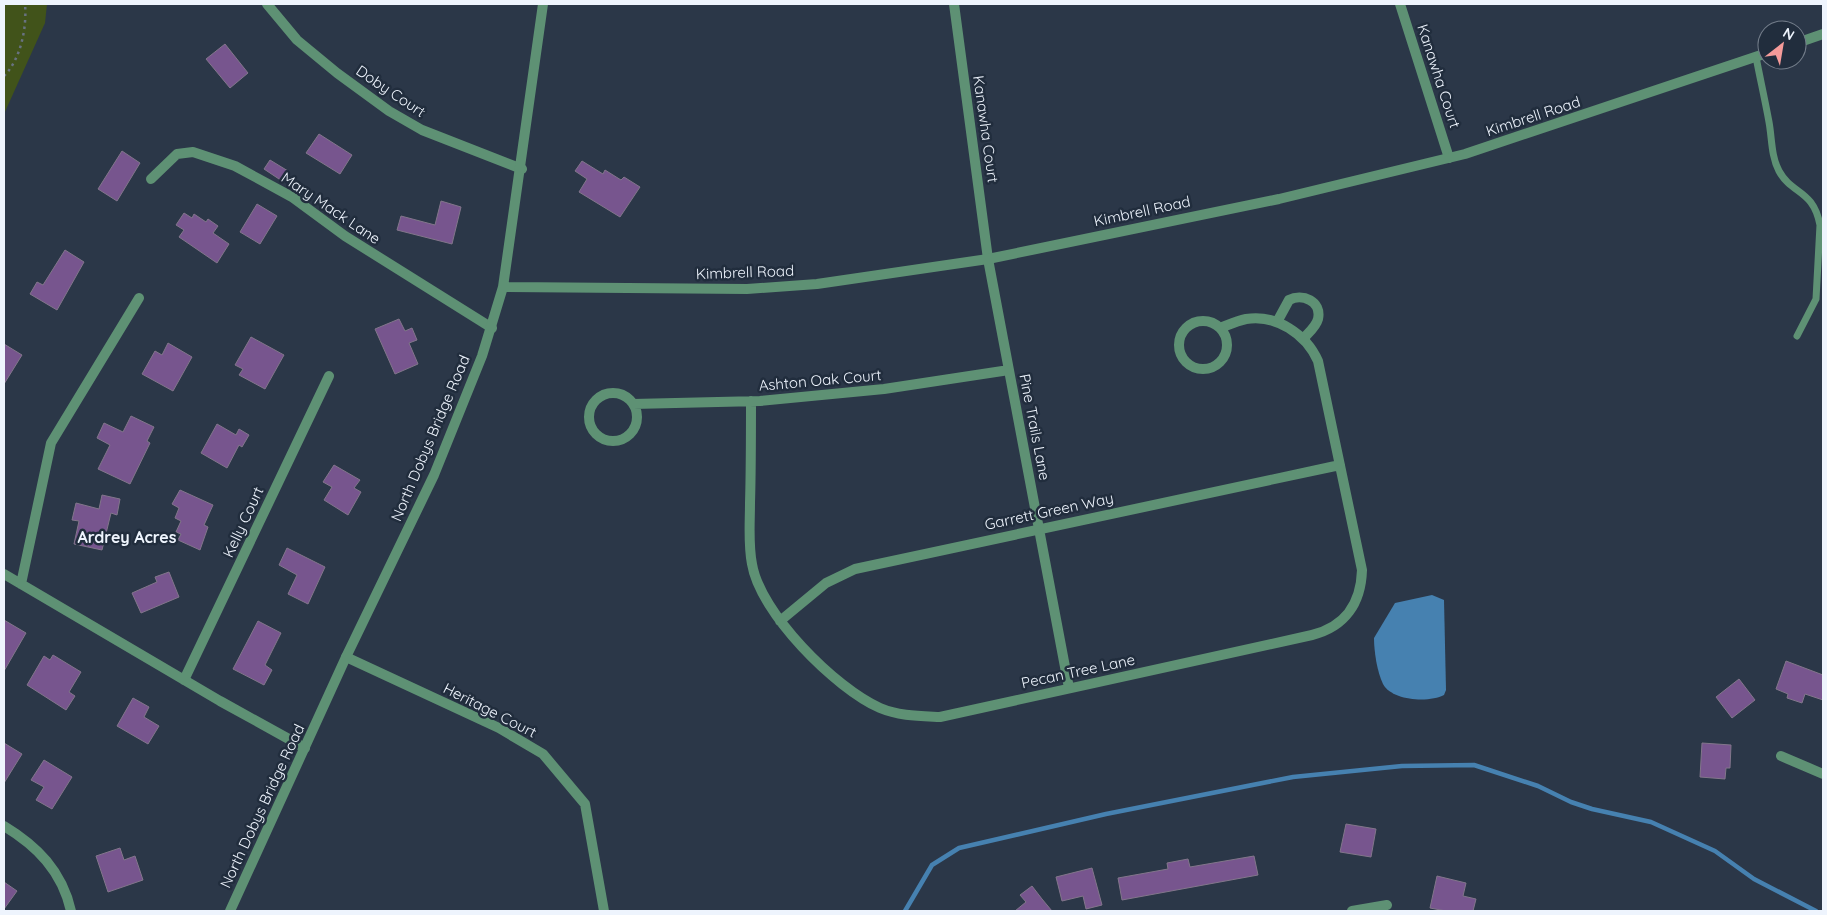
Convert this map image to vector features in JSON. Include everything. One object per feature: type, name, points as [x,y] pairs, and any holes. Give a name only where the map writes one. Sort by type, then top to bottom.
[{"type":"street","name":"Doby Court","points":[[267,4],[297,40],[337,73],[389,111],[422,130],[522,169]]},
{"type":"street","name":"North Dobys Bridge Road","points":[[230,911],[346,657],[434,476],[492,328],[503,287],[522,169],[543,4]]},
{"type":"street","name":"Kanawha Court","points":[[954,4],[988,259]]},
{"type":"street","name":"Kanawha Court","points":[[1400,4],[1449,158]]},
{"type":"street","points":[[1807,40],[1823,34]]},
{"type":"street","name":"Kimbrell Road","points":[[503,287],[756,288],[827,282],[988,259],[1279,199],[1449,158],[1756,57]]},
{"type":"street","name":"Mary Mack Lane","points":[[151,179],[177,154],[193,152],[235,166],[292,197],[345,236],[492,328]]},
{"type":"street","name":"Pine Trails Lane","points":[[988,259],[1069,688]]},
{"type":"street","points":[[1276,322],[1284,304],[1294,297],[1301,296],[1311,300],[1318,310],[1318,316],[1314,326],[1303,339]]},
{"type":"street","points":[[21,584],[51,443],[138,298]]},
{"type":"street","name":"Pecan Tree Lane","points":[[751,401],[752,564],[756,582],[766,602],[805,649],[842,684],[863,699],[898,714],[940,717],[1325,632],[1342,621],[1358,596],[1362,570],[1318,361],[1313,351],[1303,339],[1287,327],[1276,322],[1260,318],[1245,319],[1220,328]]},
{"type":"street","points":[[1200,321],[1208,321],[1220,328],[1226,337],[1227,344],[1222,359],[1210,368],[1194,367],[1188,363],[1180,350],[1181,334],[1186,327],[1200,321]]},
{"type":"street","name":"Ashton Oak Court","points":[[633,404],[637,414],[637,423],[628,436],[621,440],[604,439],[592,428],[590,421],[592,407],[603,396],[617,394],[624,396],[633,404],[751,401],[884,389],[1009,370]]},
{"type":"street","name":"Kelly Court","points":[[184,680],[329,376]]},
{"type":"street","name":"Garrett Green Way","points":[[780,621],[812,594],[841,574],[1039,528],[1340,465]]},
{"type":"street","points":[[4,574],[184,680],[305,748]]},
{"type":"street","name":"Heritage Court","points":[[346,657],[499,728],[543,754],[585,804],[604,911]]},
{"type":"street","points":[[1781,756],[1823,774]]},
{"type":"street","points":[[4,826],[26,839],[45,858],[61,879],[71,911]]},
{"type":"street","points":[[1352,911],[1387,905]]},
{"type":"lane","points":[[1756,57],[1774,158],[1780,172],[1810,199],[1818,214],[1820,225],[1816,299],[1797,336]]},
{"type":"path","points":[[4,76],[19,48],[26,22],[25,4]]},
{"type":"green space","points":[[4,4],[47,4],[45,23],[4,114]]},
{"type":"water","points":[[1432,595],[1444,600],[1446,690],[1444,695],[1437,698],[1420,700],[1402,697],[1388,690],[1383,684],[1376,661],[1374,638],[1395,603]]},
{"type":"building","points":[[225,44],[248,73],[230,88],[206,59]]},
{"type":"building","points":[[319,134],[352,155],[340,174],[306,153]]},
{"type":"building","points":[[122,151],[140,163],[117,201],[98,189]]},
{"type":"building","points":[[270,160],[288,171],[282,181],[264,169]]},
{"type":"building","points":[[582,161],[603,174],[605,170],[621,180],[624,177],[640,187],[620,217],[579,192],[587,179],[575,171]]},
{"type":"building","points":[[441,201],[461,207],[452,244],[397,230],[401,216],[435,225]]},
{"type":"building","points":[[257,204],[277,216],[260,244],[240,232]]},
{"type":"building","points":[[184,213],[192,218],[194,214],[206,222],[208,219],[218,226],[213,233],[229,244],[217,263],[179,237],[184,230],[176,225]]},
{"type":"building","points":[[65,250],[84,262],[57,310],[30,294],[37,282],[43,285]]},
{"type":"building","points":[[399,319],[405,331],[412,328],[417,340],[409,343],[418,364],[395,374],[375,329]]},
{"type":"building","points":[[251,337],[284,355],[265,389],[239,375],[243,369],[235,365]]},
{"type":"building","points":[[168,343],[192,357],[173,391],[142,374],[155,351],[162,355]]},
{"type":"building","points":[[4,344],[22,355],[4,384]]},
{"type":"building","points":[[131,416],[154,427],[147,441],[150,443],[130,484],[98,469],[110,445],[97,438],[104,423],[123,432]]},
{"type":"building","points":[[217,424],[236,435],[239,429],[249,435],[242,447],[239,445],[227,468],[201,453]]},
{"type":"building","points":[[334,465],[360,480],[354,488],[361,492],[348,515],[324,500],[332,487],[323,482]]},
{"type":"building","points":[[180,490],[213,505],[204,525],[208,527],[200,550],[178,540],[181,534],[176,532],[181,521],[175,518],[179,508],[172,504]]},
{"type":"building","points":[[102,495],[120,499],[117,515],[111,513],[102,550],[74,544],[79,521],[72,520],[76,503],[99,509]]},
{"type":"building","points":[[287,548],[325,567],[308,604],[288,594],[297,575],[279,565]]},
{"type":"building","points":[[169,572],[179,597],[141,613],[132,593],[157,582],[155,577]]},
{"type":"building","points":[[4,620],[26,633],[4,671]]},
{"type":"building","points":[[258,621],[281,633],[265,665],[272,670],[264,685],[233,669]]},
{"type":"building","points":[[53,655],[81,672],[69,692],[75,696],[66,710],[27,685],[44,656],[50,660]]},
{"type":"building","points":[[1786,661],[1823,675],[1823,700],[1805,694],[1802,703],[1787,698],[1788,694],[1776,689]]},
{"type":"building","points":[[1739,679],[1755,700],[1732,718],[1716,697]]},
{"type":"building","points":[[133,698],[149,707],[144,717],[159,726],[148,744],[117,726]]},
{"type":"building","points":[[4,743],[22,754],[4,783]]},
{"type":"building","points":[[1702,743],[1731,745],[1730,768],[1726,768],[1725,779],[1700,777]]},
{"type":"building","points":[[44,760],[72,777],[52,809],[36,800],[44,787],[31,780]]},
{"type":"building","points":[[1346,824],[1376,829],[1371,857],[1340,852]]},
{"type":"building","points":[[120,848],[124,860],[135,856],[143,880],[108,892],[96,856]]},
{"type":"building","points":[[1254,856],[1258,875],[1122,900],[1118,878],[1168,869],[1167,863],[1188,859],[1190,867]]},
{"type":"building","points":[[1092,868],[1102,905],[1086,909],[1083,896],[1062,901],[1056,877]]},
{"type":"building","points":[[1437,876],[1466,883],[1463,896],[1476,899],[1473,911],[1446,911],[1430,908]]},
{"type":"building","points":[[4,882],[17,891],[4,909]]},
{"type":"building","points":[[1032,886],[1052,911],[1015,911],[1026,902],[1020,895]]},
{"type":"waterway","points":[[905,911],[932,865],[959,848],[1106,814],[1293,777],[1402,766],[1474,765],[1538,786],[1571,802],[1592,809],[1651,822],[1715,851],[1754,879],[1816,911]]},
{"type":"district","name":"Ardrey Acres","points":[[127,537]]}]
